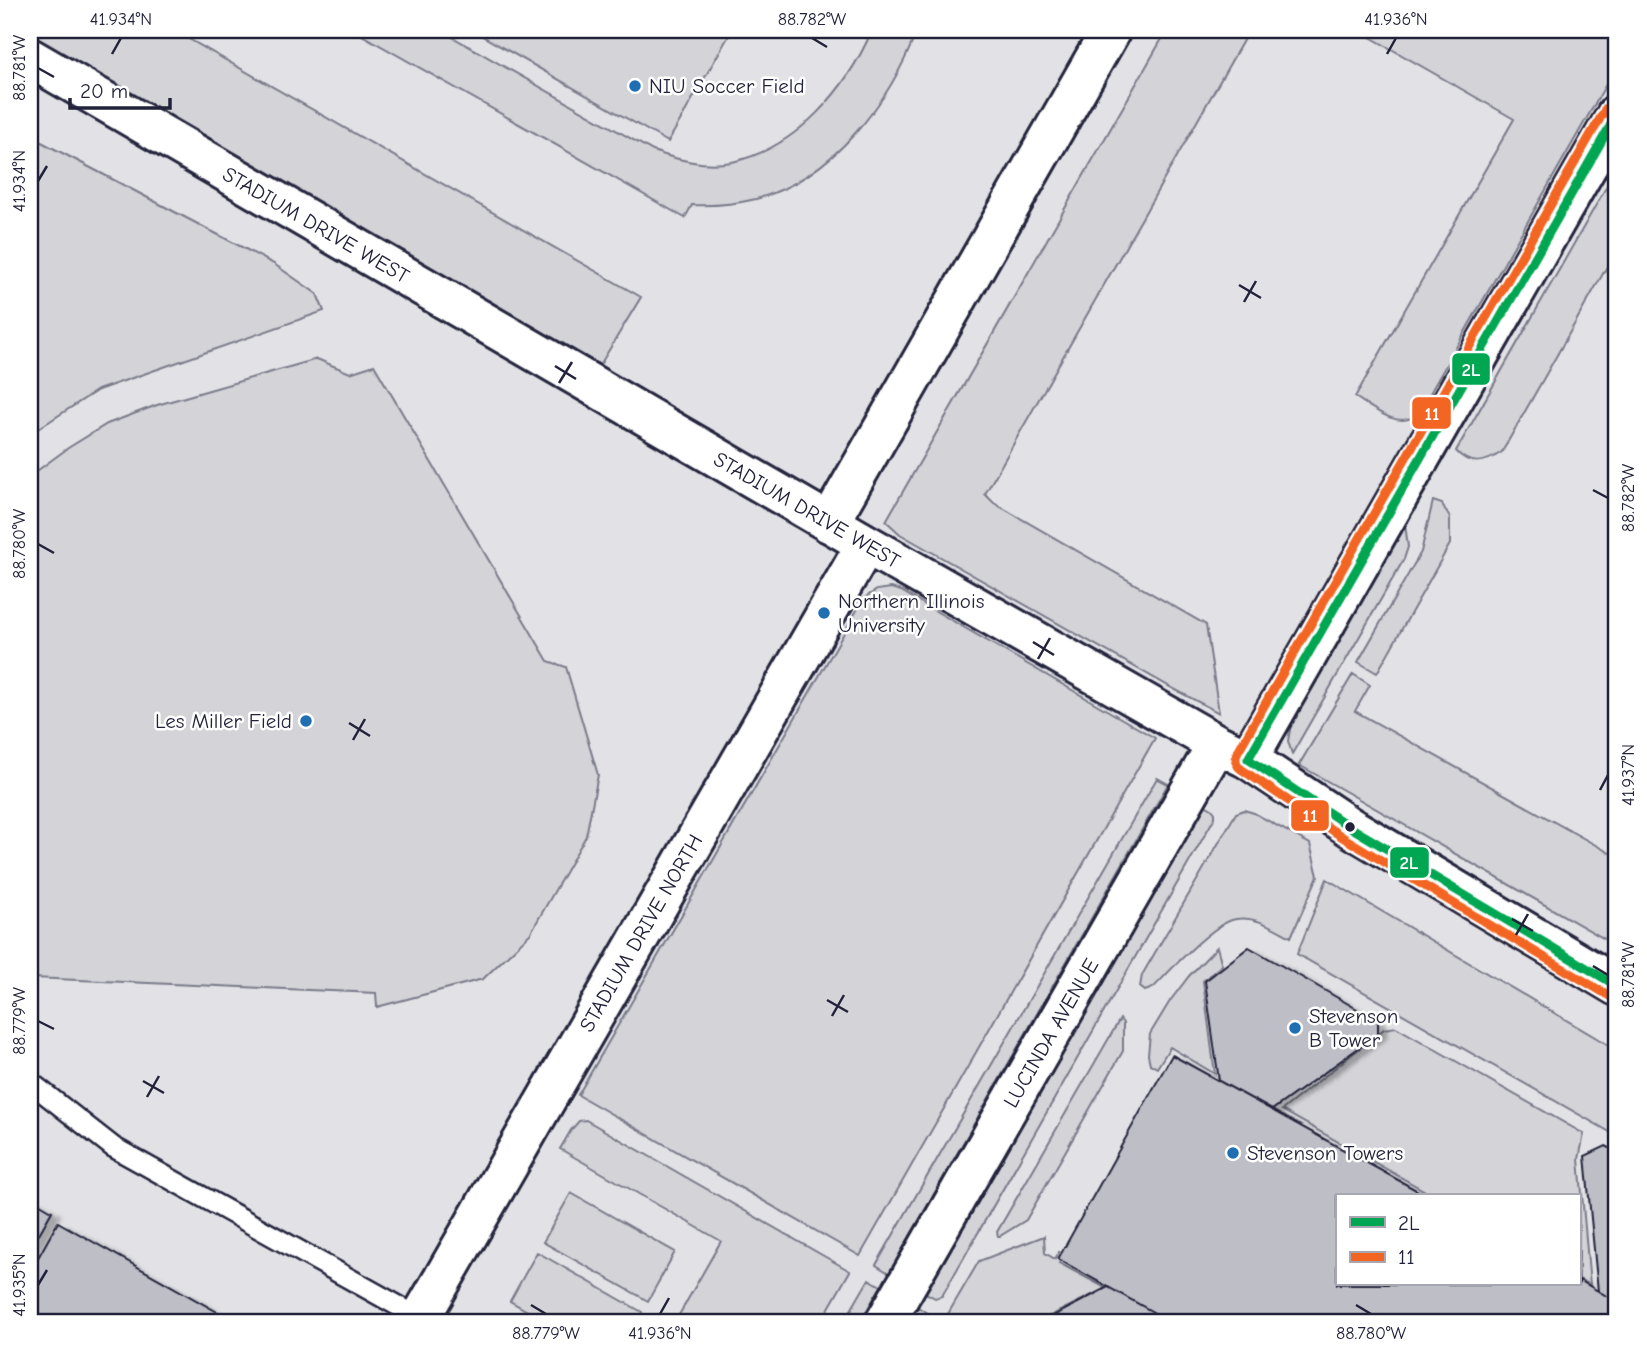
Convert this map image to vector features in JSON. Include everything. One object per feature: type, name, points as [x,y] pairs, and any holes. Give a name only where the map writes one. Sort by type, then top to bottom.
[{"type":"street","points":[[829,523],[1111,30]]},
{"type":"street","name":"STADIUM DRIVE WEST","points":[[30,58],[829,523],[1232,751],[1350,827],[1617,986]]},
{"type":"street","name":"LUCINDA AVENUE","points":[[885,1322],[1617,114]]},
{"type":"street","name":"STADIUM DRIVE NORTH","points":[[419,1320],[866,544]]},
{"type":"lane","points":[[30,1082],[113,1147],[419,1320]]},
{"type":"shaded area","name":"Northern Illinois University","points":[[30,30],[1617,30],[1617,1322],[30,1322]]},
{"type":"shaded area","points":[[30,30],[173,30],[641,297],[600,365],[30,37]]},
{"type":"shaded area","points":[[353,30],[440,30],[653,151],[682,160],[711,164],[732,162],[756,155],[798,130],[817,113],[849,74],[872,30],[917,30],[906,57],[875,109],[833,155],[810,174],[784,189],[756,199],[716,205],[692,205],[685,218]]},
{"type":"shaded area","name":"NIU Soccer Field","points":[[472,30],[732,30],[668,142]]},
{"type":"shaded area","points":[[1167,30],[1249,30],[985,494],[994,503],[1206,625],[1219,713],[900,534],[886,521]]},
{"type":"shaded area","points":[[1358,30],[1617,30],[1617,65],[1429,395],[1416,414],[1402,420],[1386,416],[1355,397],[1514,119]]},
{"type":"shaded area","points":[[30,136],[274,264],[317,294],[324,311],[98,390],[30,434]]},
{"type":"shaded area","points":[[1617,168],[1617,249],[1502,452],[1478,462],[1461,456],[1456,451]]},
{"type":"shaded area","name":"Les Miller Field","points":[[317,359],[350,373],[374,365],[548,661],[566,667],[598,775],[586,836],[530,934],[483,979],[377,1007],[376,993],[32,978],[30,476],[107,424],[157,405]]},
{"type":"shaded area","points":[[1433,501],[1442,504],[1450,518],[1450,544],[1377,673],[1358,662],[1421,552]]},
{"type":"shaded area","points":[[1405,524],[1408,547],[1404,559],[1292,754],[1288,741],[1291,724]]},
{"type":"shaded area","points":[[891,588],[901,591],[1155,738],[860,1256],[578,1095],[864,598],[877,590]]},
{"type":"shaded area","points":[[1353,674],[1370,685],[1355,711],[1617,857],[1617,946],[1299,765]]},
{"type":"shaded area","points":[[1157,778],[1168,784],[889,1273],[876,1265]]},
{"type":"shaded area","points":[[1205,805],[1212,809],[1215,817],[942,1296],[935,1298],[926,1293]]},
{"type":"shaded area","points":[[1244,810],[1310,844],[1318,876],[1291,937],[1251,919],[1227,922],[1193,948],[1153,988],[1145,991],[1140,987],[1142,975],[1236,813]]},
{"type":"shaded area","points":[[1327,879],[1617,1050],[1617,1136],[1297,954]]},
{"type":"shaded area","points":[[1217,947],[1222,965],[1203,981],[1215,1074],[1170,1047],[1157,1068],[1150,1064],[1148,1055],[1150,1034],[1189,976]]},
{"type":"shaded area","points":[[1120,1019],[1123,1023],[1123,1051],[1026,1220],[998,1236],[997,1232]]},
{"type":"shaded area","points":[[1396,1027],[1584,1134],[1579,1159],[1590,1285],[1580,1280],[1580,1194],[1430,1194],[1282,1110],[1384,1029]]},
{"type":"shaded area","points":[[586,1120],[850,1271],[821,1322],[675,1322],[721,1241],[560,1149],[579,1121]]},
{"type":"shaded area","points":[[571,1193],[675,1252],[648,1301],[543,1242]]},
{"type":"shaded area","points":[[1044,1236],[1045,1253],[1055,1259],[1059,1252],[1064,1254],[1059,1263],[1106,1288],[1038,1322],[945,1322],[979,1261]]},
{"type":"shaded area","points":[[537,1252],[642,1312],[636,1322],[547,1322],[510,1301]]},
{"type":"shaded area","points":[[869,1279],[881,1286],[860,1322],[844,1322]]},
{"type":"shaded area","points":[[918,1307],[930,1315],[926,1322],[909,1322]]},
{"type":"building","name":"Stevenson B Tower","points":[[1249,947],[1378,1021],[1378,1034],[1272,1110],[1219,1081],[1205,981]]},
{"type":"building","name":"Stevenson Towers","points":[[1172,1055],[1423,1194],[1336,1194],[1336,1286],[1580,1286],[1580,1281],[1617,1302],[1617,1322],[1171,1322],[1058,1259]]},
{"type":"building","points":[[1606,1146],[1617,1152],[1617,1302],[1598,1291],[1585,1156]]},
{"type":"building","points":[[30,1198],[52,1211],[30,1250]]},
{"type":"building","points":[[58,1222],[235,1322],[30,1322],[30,1272]]},
{"type":"building","points":[[1108,1287],[1153,1312],[1153,1322],[1042,1322]]},
{"type":"transit line","name":"11","points":[[1606,108],[1237,753],[1236,760],[1241,769],[1344,838],[1611,997]]},
{"type":"transit line","name":"2L","points":[[1617,114],[1248,759],[1350,827],[1617,986]]},
{"type":"place","name":"NIU Soccer Field","points":[[635,86]]},
{"type":"place","name":"Northern Illinois University","points":[[824,613]]},
{"type":"place","name":"Les Miller Field","points":[[306,721]]},
{"type":"place","name":"Stevenson B Tower","points":[[1295,1028]]},
{"type":"place","name":"Stevenson Towers","points":[[1233,1153]]}]
